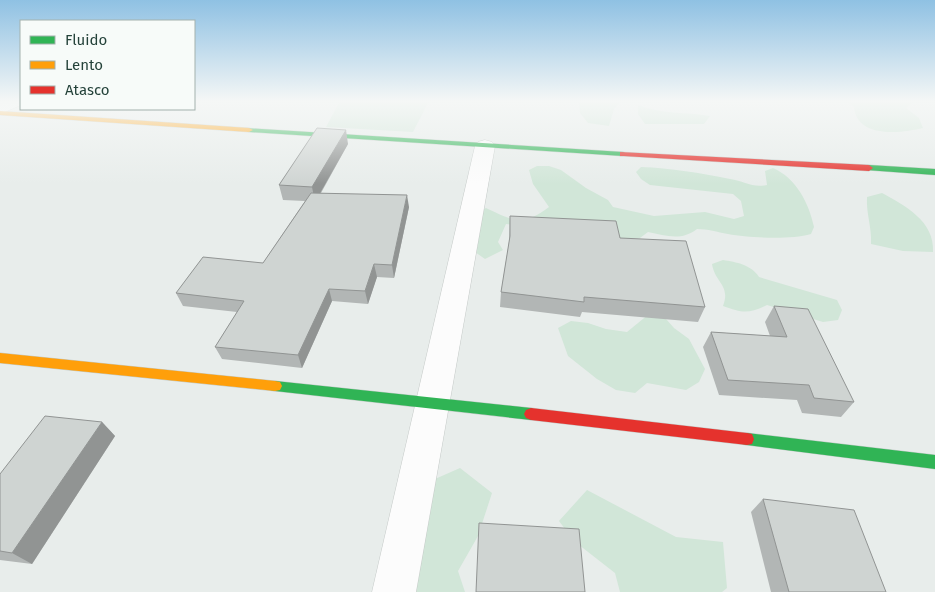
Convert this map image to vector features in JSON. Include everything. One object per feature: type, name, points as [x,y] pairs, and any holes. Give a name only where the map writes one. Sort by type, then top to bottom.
[{"type":"street","points":[[222,129],[935,172]]},
{"type":"street","points":[[394,592],[485,146]]},
{"type":"street","points":[[0,358],[434,402],[935,462]]},
{"type":"green space","points":[[354,129],[415,129],[413,132]]},
{"type":"green space","points":[[871,129],[919,129],[893,132]]},
{"type":"green space","points":[[537,166],[549,166],[561,170],[586,188],[608,200],[613,207],[654,216],[705,212],[734,219],[744,216],[741,201],[733,194],[650,185],[641,179],[636,172],[641,167],[674,170],[762,186],[767,185],[765,171],[773,168],[788,178],[800,192],[809,209],[814,227],[811,234],[792,237],[747,237],[697,229],[680,236],[667,236],[648,232],[640,238],[626,240],[506,224],[498,242],[503,250],[485,259],[475,252],[476,214],[486,208],[511,219],[525,220],[549,207],[533,184],[529,170]]},
{"type":"green space","points":[[882,193],[900,203],[924,223],[929,231],[933,252],[903,251],[871,244],[867,197]]},
{"type":"green space","points":[[723,260],[748,267],[759,277],[837,300],[842,310],[838,320],[823,322],[767,305],[745,312],[723,306],[725,299],[724,288],[716,276],[712,264]]},
{"type":"green space","points":[[649,314],[666,319],[674,328],[689,339],[705,369],[699,382],[686,390],[647,383],[635,393],[616,390],[597,379],[568,356],[558,328],[571,321],[627,332]]},
{"type":"green space","points":[[460,468],[492,493],[478,536],[458,571],[465,592],[410,592],[435,479]]},
{"type":"green space","points":[[587,490],[676,537],[723,542],[727,588],[722,592],[620,592],[615,573],[574,541],[559,521]]},
{"type":"building","points":[[317,129],[346,130],[312,187],[279,185]]},
{"type":"building","points":[[311,193],[407,195],[392,265],[374,264],[365,291],[329,289],[298,355],[215,347],[244,301],[176,293],[203,257],[263,263]]},
{"type":"building","points":[[510,216],[616,221],[620,238],[686,241],[705,307],[584,297],[584,302],[501,292],[510,236]]},
{"type":"building","points":[[774,306],[808,309],[854,402],[814,398],[809,385],[728,380],[711,332],[787,337]]},
{"type":"building","points":[[45,416],[102,422],[12,553],[0,551],[0,474]]},
{"type":"building","points":[[763,499],[854,510],[886,592],[789,592]]},
{"type":"building","points":[[479,523],[579,529],[585,592],[476,592]]},
{"type":"traffic: fast","points":[[249,130],[623,154]]},
{"type":"traffic: fast","points":[[869,168],[935,172]]},
{"type":"traffic: fast","points":[[275,386],[531,414]]},
{"type":"traffic: fast","points":[[747,439],[935,462]]},
{"type":"traffic: slow","points":[[229,129],[249,130]]},
{"type":"traffic: slow","points":[[0,358],[275,386]]},
{"type":"traffic: jam","points":[[623,154],[869,168]]},
{"type":"traffic: jam","points":[[531,414],[747,439]]}]
